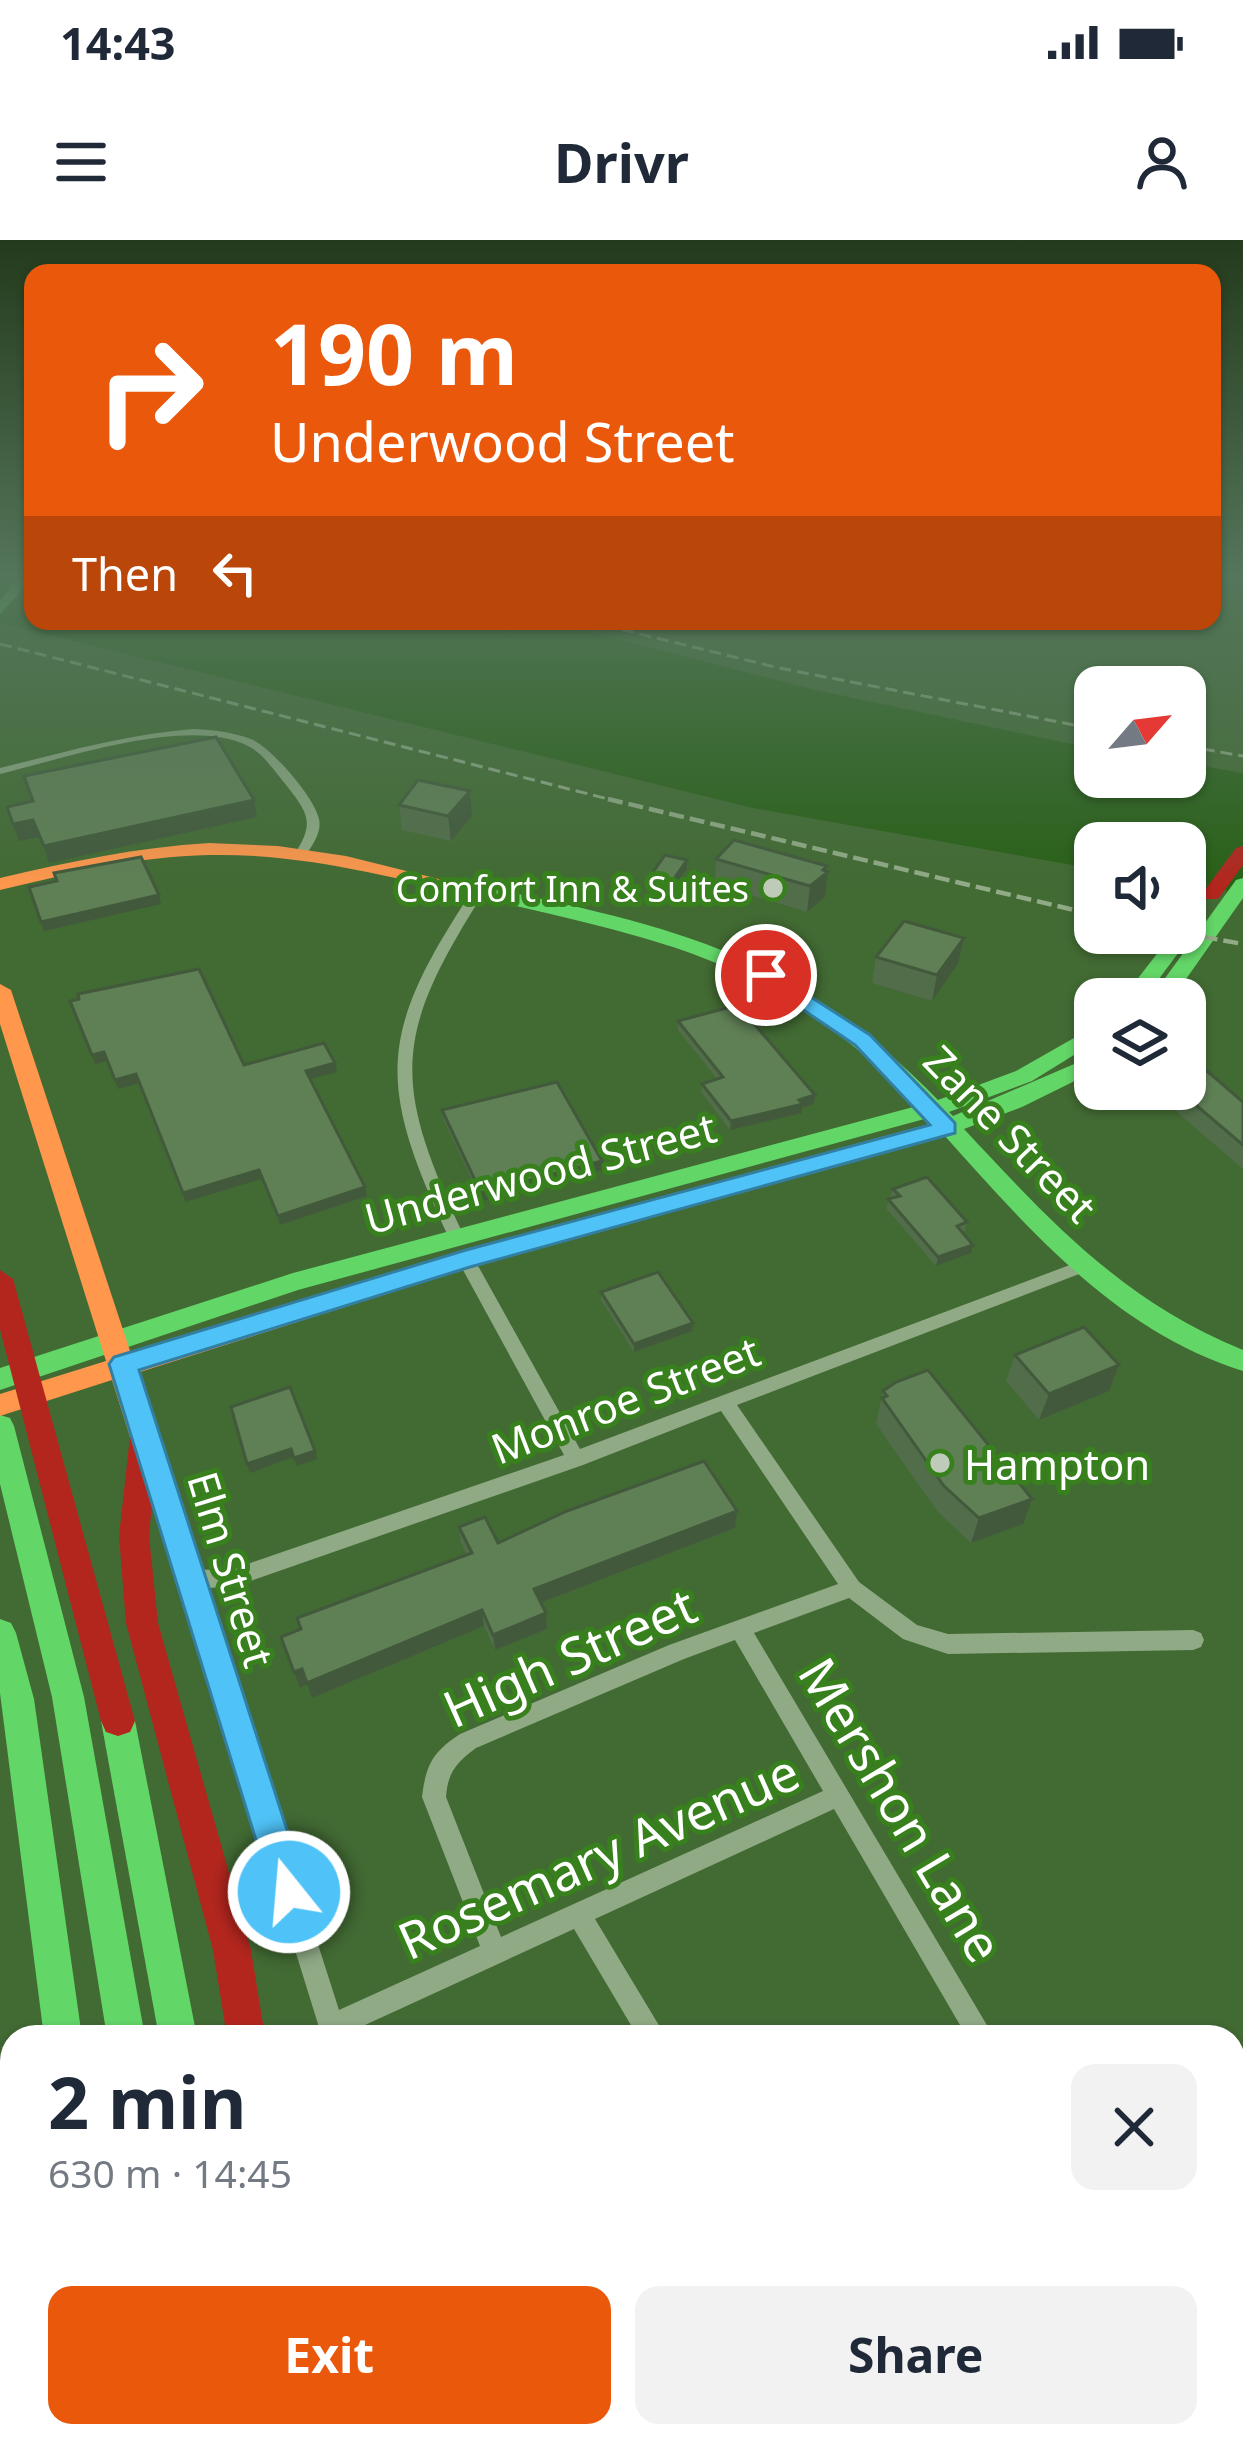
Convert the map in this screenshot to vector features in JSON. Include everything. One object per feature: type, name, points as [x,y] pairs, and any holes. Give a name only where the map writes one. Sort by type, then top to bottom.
[{"type":"main road","name":"Zane Street","points":[[0,884],[193,849],[302,852],[640,927],[752,968],[830,1013],[875,1052],[1081,1267],[1133,1310],[1175,1335],[1243,1360]]},
{"type":"main road","points":[[1206,902],[1243,852]]},
{"type":"main road","points":[[1165,978],[1243,884]]},
{"type":"main road","name":"Elm Street","points":[[2,1005],[144,1437]]},
{"type":"main road","name":"Underwood Street","points":[[938,1119],[1074,1046]]},
{"type":"main road","name":"Underwood Street","points":[[0,1379],[119,1353],[461,1247],[938,1119],[1025,1101],[1074,1074]]},
{"type":"main road","points":[[0,1279],[110,1681],[176,2025]]},
{"type":"main road","name":"Underwood Street","points":[[0,1406],[119,1353]]},
{"type":"main road","points":[[0,1426],[68,1697],[124,2025]]},
{"type":"main road","points":[[144,1437],[134,1536],[142,1623],[232,1950],[244,2025]]},
{"type":"main road","points":[[0,1633],[17,1699],[61,2025]]},
{"type":"street","points":[[0,771],[178,734],[232,736],[260,748],[315,814],[316,832],[302,852]]},
{"type":"street","points":[[479,891],[412,1002],[401,1077],[412,1140],[461,1247],[576,1459]]},
{"type":"street","name":"Monroe Street","points":[[190,1579],[233,1578],[576,1459],[1081,1267]]},
{"type":"street","points":[[725,1402],[852,1588],[910,1632],[948,1644],[1193,1640]]},
{"type":"street","name":"Elm Street","points":[[144,1437],[333,2025]]},
{"type":"street","name":"High Street","points":[[494,1949],[434,1797],[436,1774],[448,1755],[491,1730],[852,1588]]},
{"type":"street","name":"Mershon Lane","points":[[740,1629],[974,2025]]},
{"type":"street","name":"Rosemary Avenue","points":[[353,2025],[494,1949],[837,1796]]},
{"type":"street","points":[[578,1913],[645,2025]]},
{"type":"shaded area","points":[[236,681],[781,681],[1074,745],[1074,798],[1206,798],[1206,767],[1243,773],[1243,893],[1206,887],[1206,822],[1074,822],[1074,865],[753,808]]},
{"type":"building","points":[[216,737],[254,800],[44,846],[33,820],[13,824],[7,807],[33,801],[24,776]]},
{"type":"building","points":[[418,780],[470,791],[448,816],[399,805]]},
{"type":"building","points":[[734,840],[827,866],[823,870],[828,872],[810,886],[716,859]]},
{"type":"building","points":[[665,855],[687,860],[671,883],[649,878]]},
{"type":"building","points":[[141,857],[159,895],[41,922],[29,887],[57,881],[54,873]]},
{"type":"building","points":[[904,921],[964,938],[937,975],[876,957]]},
{"type":"building","points":[[199,969],[244,1065],[324,1043],[335,1063],[306,1071],[365,1187],[278,1216],[259,1170],[183,1193],[136,1074],[115,1080],[104,1052],[92,1055],[70,1001],[79,999],[78,994]]},
{"type":"building","points":[[738,1005],[815,1095],[799,1100],[803,1104],[731,1121],[702,1084],[723,1077],[678,1021]]},
{"type":"building","points":[[1206,1071],[1243,1102],[1243,1145],[1202,1110],[1206,1110]]},
{"type":"building","points":[[557,1082],[602,1161],[481,1193],[442,1110]]},
{"type":"building","points":[[927,1177],[967,1222],[957,1226],[973,1245],[938,1257],[888,1199],[900,1196],[893,1189]]},
{"type":"building","points":[[658,1272],[693,1323],[634,1344],[601,1292]]},
{"type":"building","points":[[1084,1327],[1119,1365],[1049,1394],[1015,1355]]},
{"type":"building","points":[[928,1370],[1032,1499],[979,1518],[944,1486],[882,1398],[887,1396],[883,1391],[896,1382]]},
{"type":"building","points":[[290,1387],[315,1451],[294,1458],[291,1449],[247,1464],[231,1407]]},
{"type":"building","points":[[704,1461],[737,1511],[534,1589],[546,1613],[493,1635],[482,1610],[307,1683],[302,1669],[294,1672],[281,1637],[301,1629],[297,1618],[472,1553],[459,1527],[485,1517],[498,1543],[567,1511]]},
{"type":"railway","points":[[145,681],[611,800]]},
{"type":"railway","points":[[846,681],[1074,725]]},
{"type":"railway","points":[[1206,750],[1243,756]]},
{"type":"railway","points":[[611,800],[1074,910]]},
{"type":"railway","points":[[611,800],[620,802]]},
{"type":"railway","points":[[1206,937],[1243,944]]},
{"type":"traffic: fast","points":[[1176,978],[1243,884]]},
{"type":"traffic: fast","points":[[481,892],[660,934],[704,948],[787,986],[825,1011],[905,1080],[1088,1270],[1156,1321],[1243,1361]]},
{"type":"traffic: fast","points":[[1149,978],[1167,954]]},
{"type":"traffic: fast","points":[[0,1379],[293,1282],[963,1101],[1024,1076],[1074,1046]]},
{"type":"traffic: fast","points":[[754,1180],[972,1118],[1074,1074]]},
{"type":"traffic: fast","points":[[0,1426],[68,1697],[124,2025]]},
{"type":"traffic: fast","points":[[0,1633],[18,1699],[61,2025]]},
{"type":"traffic: fast","points":[[118,1721],[176,2025]]},
{"type":"traffic: slow","points":[[0,884],[130,857],[244,849],[346,862],[481,892]]},
{"type":"traffic: slow","points":[[0,990],[144,1437]]},
{"type":"traffic: slow","points":[[0,1405],[466,1259],[754,1180]]},
{"type":"traffic: jam","points":[[1211,895],[1243,852]]},
{"type":"traffic: jam","points":[[0,1279],[118,1721]]},
{"type":"traffic: jam","points":[[144,1437],[134,1536],[142,1623],[232,1950],[244,2025]]},
{"type":"place","name":"Comfort Inn & Suites","points":[[773,888]]},
{"type":"place","name":"Hampton","points":[[940,1463]]},
{"type":"route","points":[[289,1892],[123,1364],[466,1259],[946,1128],[862,1040],[830,1013],[766,975]]}]
